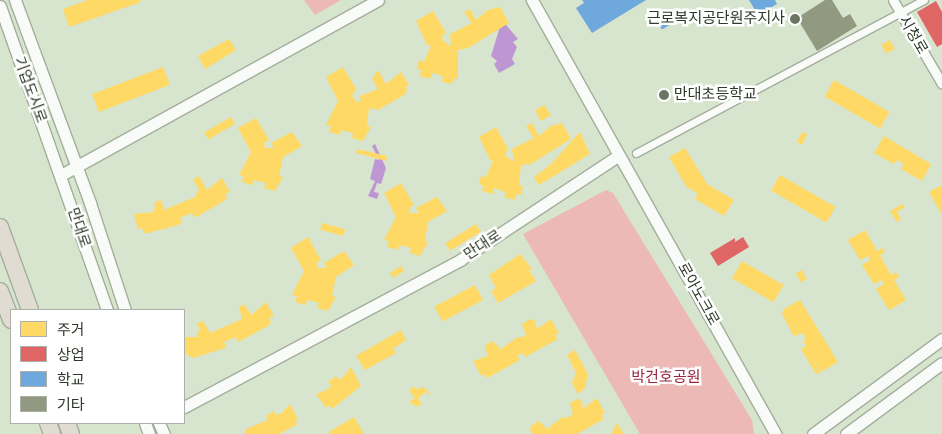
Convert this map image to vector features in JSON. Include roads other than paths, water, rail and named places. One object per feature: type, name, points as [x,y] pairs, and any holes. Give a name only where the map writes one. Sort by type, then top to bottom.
[{"type":"highway","points":[[0,226],[30,309]]},
{"type":"highway","points":[[0,291],[10,317]]},
{"type":"street","name":"기업도시로","points":[[15,0],[77,168]]},
{"type":"street","points":[[61,175],[77,168],[378,0]]},
{"type":"street","points":[[532,0],[618,156]]},
{"type":"street","name":"시청로","points":[[893,0],[938,68],[942,84]]},
{"type":"street","points":[[636,153],[924,0]]},
{"type":"street","name":"기업도시로","points":[[0,6],[61,175]]},
{"type":"street","name":"만대로","points":[[185,406],[460,260],[618,156]]},
{"type":"street","name":"로아노크로","points":[[618,156],[776,434]]},
{"type":"street","name":"만대로","points":[[77,168],[125,309]]},
{"type":"street","name":"만대로","points":[[61,175],[107,309]]},
{"type":"street","points":[[813,434],[942,339]]},
{"type":"street","points":[[846,434],[942,363]]},
{"type":"place","name":"근로복지공단원주지사","points":[[795,19]]},
{"type":"place","name":"만대초등학교","points":[[664,95]]},
{"type":"park label","name":"박건호공원","points":[[666,378]]}]
